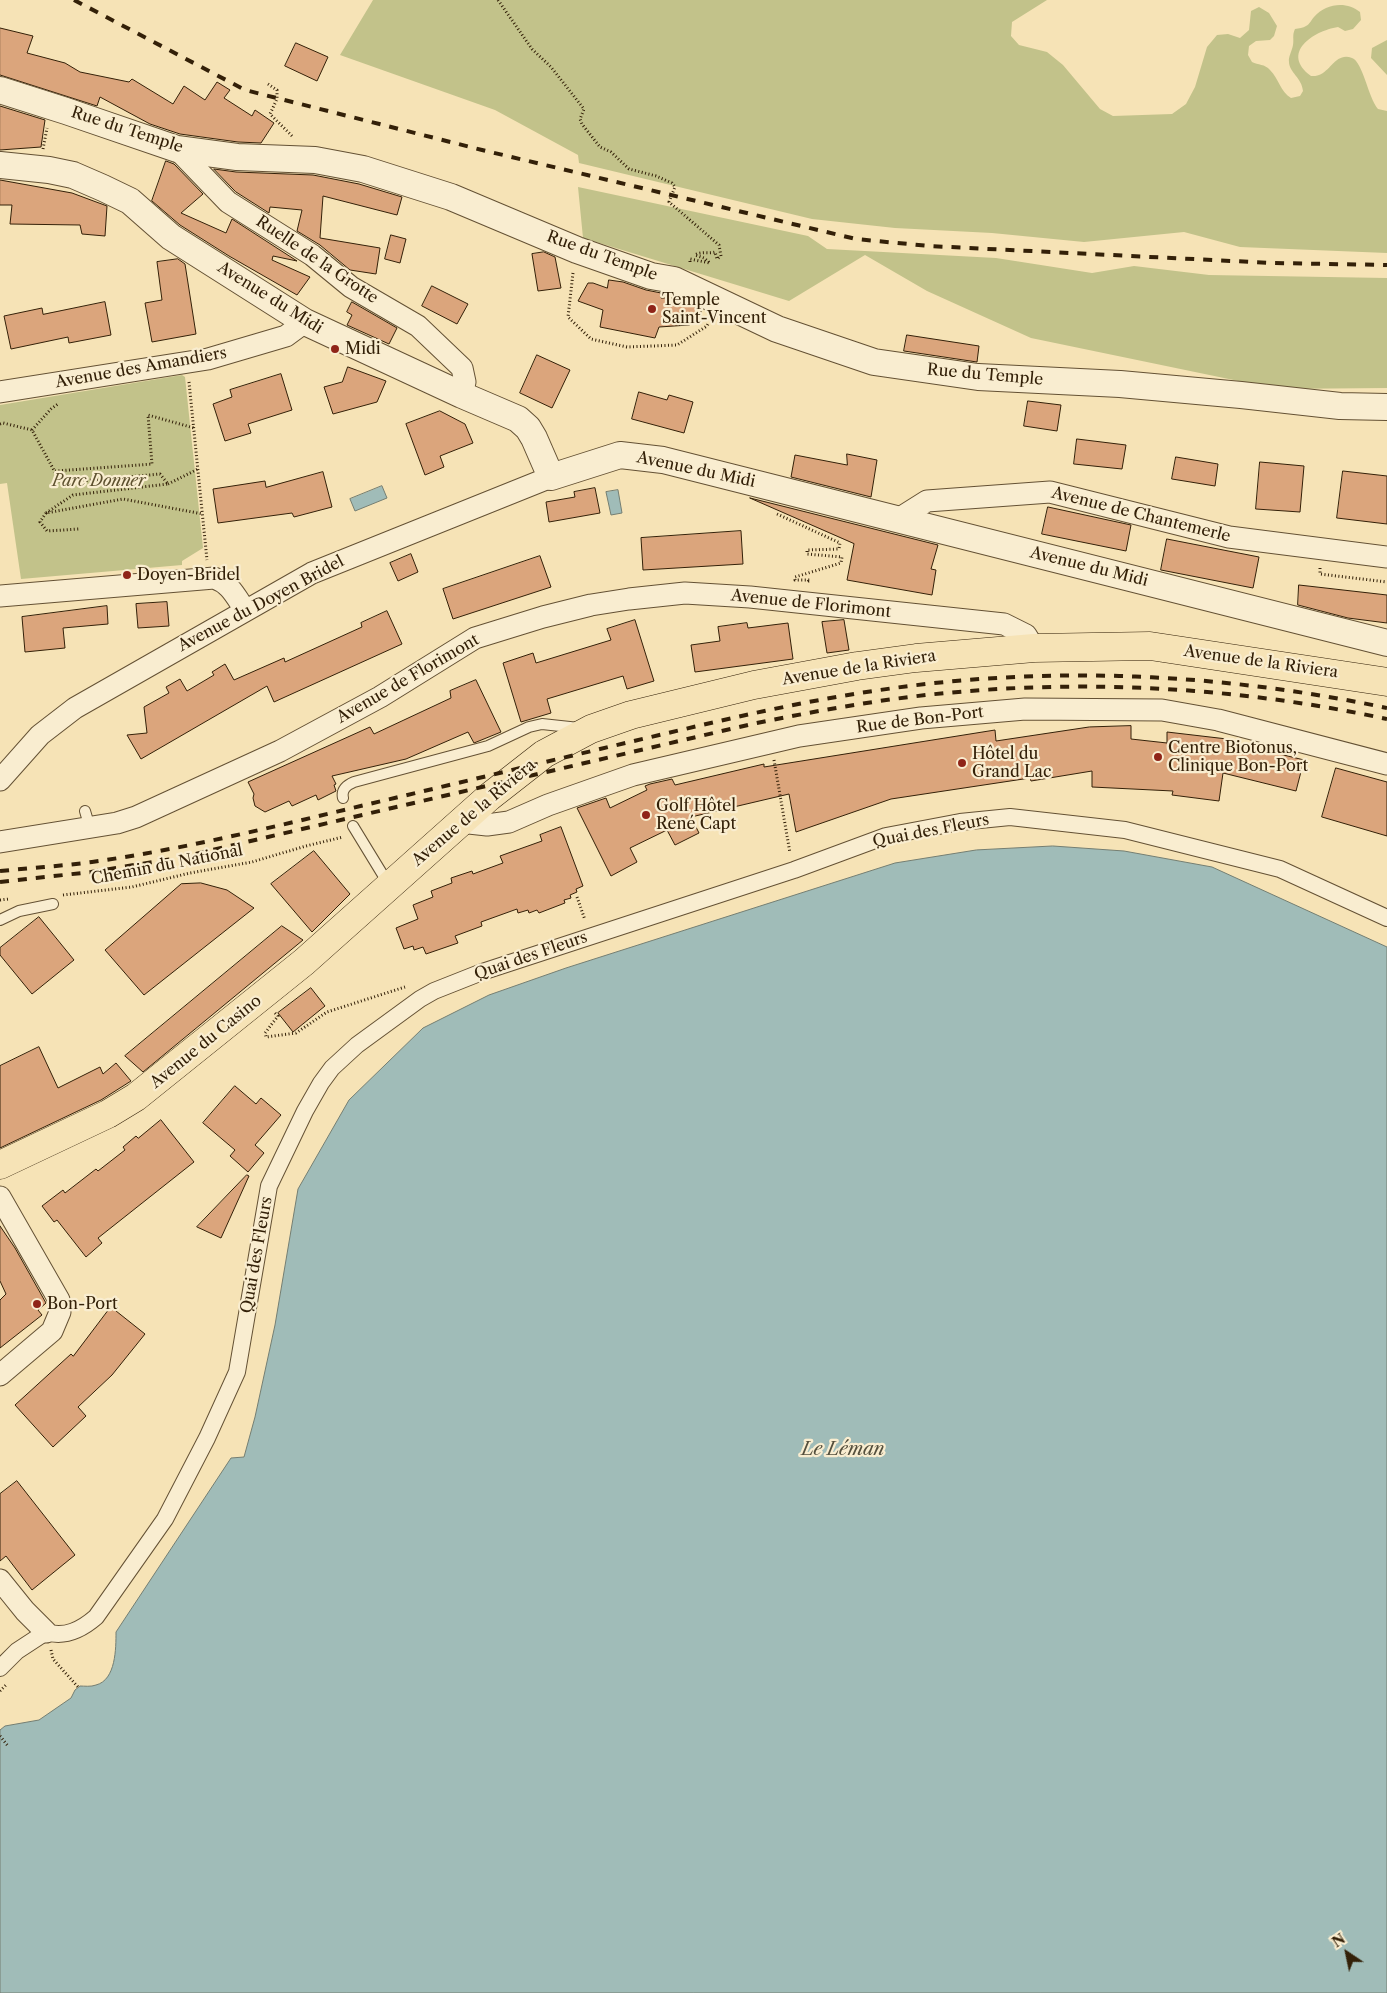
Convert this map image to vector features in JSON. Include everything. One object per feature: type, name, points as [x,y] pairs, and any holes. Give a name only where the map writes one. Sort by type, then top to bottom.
[{"type":"main road","name":"Avenue de la Riviera","points":[[390,886],[488,797],[544,754],[591,729],[631,715],[798,676],[916,658],[1034,648],[1150,646],[1387,682]]},
{"type":"main road","name":"Avenue du Casino","points":[[0,1165],[108,1114],[136,1097],[304,962],[390,886]]},
{"type":"street","name":"Rue du Temple","points":[[0,90],[74,113],[177,149],[237,157],[315,160],[363,169],[451,197],[577,250],[651,276],[674,280],[777,329],[862,359],[910,368],[978,376],[1120,384],[1340,406],[1387,407]]},
{"type":"street","name":"Ruelle de la Grotte","points":[[177,149],[228,202],[312,255],[351,287],[418,326],[462,368],[464,382],[462,395]]},
{"type":"street","name":"Avenue du Midi","points":[[0,165],[49,170],[72,175],[130,201],[171,237],[305,322],[518,419],[528,428],[534,438],[551,477],[620,455],[638,456],[687,466],[900,518],[1387,642]]},
{"type":"street","name":"Avenue des Amandiers","points":[[0,392],[208,359],[286,336],[305,322]]},
{"type":"street","name":"Avenue du Doyen Bridel","points":[[0,780],[40,735],[75,708],[312,573],[551,477]]},
{"type":"street","name":"Avenue de Chantemerle","points":[[900,518],[927,501],[1050,492],[1229,537],[1387,557]]},
{"type":"street","points":[[0,596],[170,578],[206,578],[220,580],[226,584],[245,610]]},
{"type":"street","name":"Avenue de Florimont","points":[[0,842],[87,819],[117,823],[136,817],[280,751],[380,697],[475,638],[543,617],[591,605],[685,593],[750,597],[1004,624],[1026,635],[1034,648]]},
{"type":"street","name":"Rue de Bon-Port","points":[[460,822],[487,825],[509,822],[548,805],[633,775],[770,743],[869,725],[1000,710],[1095,708],[1162,710],[1218,720],[1387,764]]},
{"type":"street","name":"Quai des Fleurs","points":[[46,1632],[57,1636],[73,1632],[86,1626],[96,1617],[165,1519],[207,1438],[236,1372],[269,1186],[305,1111],[332,1068],[357,1045],[434,991],[482,972],[794,870],[886,836],[960,822],[1010,817],[1125,830],[1280,869],[1387,918]]},
{"type":"street","points":[[0,1197],[59,1300],[60,1312],[52,1331],[0,1375]]},
{"type":"street","points":[[0,1580],[25,1611],[46,1632],[17,1651],[0,1668]]},
{"type":"lane","points":[[343,798],[344,789],[347,785],[354,782],[488,746],[529,727],[542,724],[591,729]]},
{"type":"lane","points":[[355,830],[390,886]]},
{"type":"lane","points":[[0,920],[19,911],[53,904]]},
{"type":"path","points":[[498,0],[532,49],[551,67],[584,109],[580,118],[584,129],[600,147],[611,152],[629,169],[656,176],[672,183],[674,187],[669,202],[720,245],[722,250],[721,256],[717,259],[715,252],[708,254],[699,252],[695,255],[704,258],[710,263],[690,259],[690,269]]},
{"type":"path","points":[[268,84],[277,90],[277,99],[270,114],[295,138]]},
{"type":"path","points":[[43,148],[48,125]]},
{"type":"path","points":[[577,250],[568,316],[591,339],[627,347],[678,345],[707,326],[714,313],[716,301]]},
{"type":"path","points":[[187,362],[203,514],[206,578]]},
{"type":"path","points":[[32,430],[51,409],[62,401]]},
{"type":"path","points":[[55,472],[152,464],[148,415],[194,428]]},
{"type":"path","points":[[0,424],[3,423],[32,430],[61,483],[160,474],[168,484]]},
{"type":"path","points":[[79,529],[46,531],[40,522],[46,513],[73,495],[168,484],[198,469]]},
{"type":"path","points":[[46,513],[123,499],[203,514]]},
{"type":"path","points":[[778,601],[810,580],[795,580],[795,577],[841,563],[842,557],[807,554],[807,550],[839,549],[840,543]]},
{"type":"path","points":[[770,743],[789,847]]},
{"type":"path","name":"Chemin du National","points":[[61,895],[132,887],[190,873],[252,862],[355,830]]},
{"type":"path","points":[[577,897],[591,936]]},
{"type":"path","points":[[0,900],[9,899]]},
{"type":"path","points":[[262,996],[278,1016],[264,1032],[264,1036],[267,1038],[296,1033],[327,1012],[411,985]]},
{"type":"path","points":[[46,1632],[53,1659],[78,1687]]},
{"type":"path","points":[[0,1736],[8,1746]]},
{"type":"green space","points":[[373,0],[1047,0],[1012,22],[1011,36],[1019,45],[1047,52],[1063,65],[1100,109],[1113,116],[1172,114],[1186,104],[1195,87],[1207,47],[1217,35],[1228,34],[1240,38],[1249,30],[1251,11],[1259,7],[1269,13],[1277,26],[1274,36],[1270,40],[1256,41],[1249,46],[1248,55],[1252,62],[1270,70],[1287,95],[1291,98],[1300,96],[1303,91],[1302,86],[1291,69],[1289,60],[1295,29],[1304,27],[1319,12],[1330,6],[1349,6],[1360,12],[1361,20],[1353,29],[1345,31],[1338,27],[1328,29],[1310,38],[1299,51],[1299,59],[1302,67],[1313,76],[1323,73],[1342,58],[1352,58],[1359,66],[1374,104],[1378,109],[1387,111],[1387,253],[1240,247],[1184,232],[1084,242],[992,233],[895,228],[812,219],[579,163],[578,155],[495,110],[340,55]]},
{"type":"green space","points":[[1387,40],[1387,75],[1371,58],[1372,48]]},
{"type":"green space","points":[[578,187],[808,236],[827,249],[996,258],[1092,273],[1134,266],[1209,275],[1387,278],[1387,388],[1277,389],[1031,338],[927,291],[865,255],[789,301],[583,238]]},
{"type":"green space","name":"Parc Donner","points":[[182,375],[185,377],[203,548],[182,561],[182,565],[21,579],[7,483],[0,484],[0,405]]},
{"type":"water","points":[[382,486],[387,498],[355,511],[350,499]]},
{"type":"water","points":[[618,490],[622,513],[611,515],[606,492]]},
{"type":"water","name":"Le Léman","points":[[1053,846],[1124,851],[1212,867],[1387,947],[1387,1993],[0,1993],[0,1730],[5,1726],[39,1720],[71,1698],[75,1690],[80,1686],[96,1685],[108,1677],[113,1663],[116,1632],[231,1458],[244,1457],[255,1417],[275,1325],[298,1189],[349,1100],[423,1028],[489,995],[566,968],[895,863],[976,850]]},
{"type":"building","points":[[0,28],[33,36],[27,53],[65,63],[80,72],[129,82],[132,79],[173,104],[184,86],[205,100],[217,82],[230,90],[224,98],[252,116],[255,110],[274,123],[261,143],[238,142],[180,134],[150,124],[100,97],[97,106],[0,75]]},
{"type":"building","points":[[296,43],[328,57],[317,81],[285,66]]},
{"type":"building","points":[[0,106],[45,120],[41,147],[0,150]]},
{"type":"building","points":[[166,161],[174,164],[203,194],[181,213],[226,233],[232,219],[297,261],[273,256],[272,260],[310,277],[297,295],[180,225],[152,201]]},
{"type":"building","points":[[214,169],[236,172],[313,175],[359,184],[402,197],[397,215],[323,196],[320,238],[380,248],[376,274],[350,270],[320,245],[297,231],[302,210],[270,207],[269,213],[236,192]]},
{"type":"building","points":[[0,180],[72,193],[107,206],[105,236],[82,234],[80,225],[10,224],[12,205],[0,205]]},
{"type":"building","points":[[391,235],[406,239],[400,263],[385,259]]},
{"type":"building","points":[[544,252],[555,257],[561,288],[538,291],[532,254]]},
{"type":"building","points":[[178,259],[185,264],[196,334],[152,342],[145,303],[162,300],[157,262]]},
{"type":"building","name":"Temple Saint-Vincent","points":[[609,280],[661,293],[661,298],[678,298],[701,310],[701,321],[689,325],[659,327],[655,338],[600,327],[603,310],[578,301],[588,283],[607,288]]},
{"type":"building","points":[[432,286],[468,304],[457,324],[422,306]]},
{"type":"building","points":[[105,302],[111,335],[69,343],[68,337],[11,349],[4,316],[42,308],[43,314]]},
{"type":"building","points":[[352,302],[397,328],[389,344],[347,325],[352,315],[347,312]]},
{"type":"building","points":[[907,335],[979,346],[977,362],[904,351]]},
{"type":"building","points":[[537,355],[570,370],[552,408],[520,393]]},
{"type":"building","points":[[348,367],[386,381],[377,402],[333,414],[324,387],[342,382]]},
{"type":"building","points":[[281,374],[292,410],[248,424],[251,433],[225,441],[213,404],[232,397],[230,390]]},
{"type":"building","points":[[639,392],[667,400],[669,395],[693,402],[684,433],[632,419]]},
{"type":"building","points":[[1028,401],[1061,405],[1057,431],[1024,426]]},
{"type":"building","points":[[440,411],[465,424],[473,443],[440,456],[444,467],[425,475],[406,424]]},
{"type":"building","points":[[1077,439],[1126,445],[1122,469],[1074,464]]},
{"type":"building","points":[[847,454],[877,460],[871,497],[791,477],[795,455],[847,465]]},
{"type":"building","points":[[1176,457],[1218,464],[1215,486],[1172,479]]},
{"type":"building","points":[[1260,462],[1304,466],[1300,512],[1256,509]]},
{"type":"building","points":[[1343,471],[1387,476],[1387,524],[1337,518]]},
{"type":"building","points":[[323,472],[332,507],[294,517],[292,513],[218,523],[213,489],[265,481],[266,487]]},
{"type":"building","points":[[595,488],[600,513],[549,522],[546,502],[575,497],[574,492]]},
{"type":"building","points":[[750,498],[938,545],[931,569],[936,570],[932,595],[847,580],[854,544]]},
{"type":"building","points":[[1048,507],[1131,525],[1126,551],[1042,534]]},
{"type":"building","points":[[741,531],[743,564],[643,570],[641,538]]},
{"type":"building","points":[[1167,539],[1259,557],[1253,588],[1161,570]]},
{"type":"building","points":[[411,554],[418,572],[398,581],[390,563]]},
{"type":"building","points":[[540,556],[551,587],[453,619],[443,589]]},
{"type":"building","points":[[1299,585],[1387,595],[1387,623],[1348,618],[1298,605]]},
{"type":"building","points":[[167,602],[169,626],[138,628],[136,604]]},
{"type":"building","points":[[107,606],[108,624],[63,628],[65,648],[25,652],[22,617]]},
{"type":"building","points":[[387,611],[402,644],[274,702],[267,686],[141,759],[127,735],[147,733],[144,707],[169,693],[166,687],[180,679],[187,691],[214,675],[212,672],[225,664],[234,680],[284,658],[285,662],[362,627],[361,623]]},
{"type":"building","points":[[635,620],[654,681],[627,689],[623,676],[547,699],[551,713],[521,722],[503,663],[533,653],[536,663],[611,640],[607,629]]},
{"type":"building","points":[[844,620],[849,650],[827,653],[822,622]]},
{"type":"building","points":[[747,623],[748,628],[788,623],[793,659],[695,672],[691,645],[720,641],[718,627]]},
{"type":"building","points":[[476,680],[501,732],[474,743],[468,732],[406,759],[332,776],[336,784],[334,785],[336,791],[318,800],[316,795],[292,806],[289,801],[265,812],[255,806],[254,794],[248,782],[370,727],[374,734],[451,698],[450,691]]},
{"type":"building","points":[[1131,726],[1131,739],[1167,743],[1167,732],[1227,739],[1227,741],[1304,760],[1296,791],[1223,773],[1219,801],[1172,795],[1173,791],[1092,787],[1092,771],[1031,781],[1030,778],[891,799],[796,832],[789,794],[691,817],[699,833],[675,845],[667,830],[630,848],[637,862],[611,876],[577,808],[606,798],[610,808],[647,790],[645,786],[650,784],[672,779],[675,785],[764,764],[764,767],[995,730],[996,741],[1089,727]]},
{"type":"building","points":[[1336,768],[1387,782],[1387,836],[1322,817]]},
{"type":"building","points":[[561,827],[583,886],[576,889],[577,892],[570,895],[571,898],[564,900],[565,903],[539,913],[537,910],[529,913],[528,910],[518,913],[517,909],[481,922],[482,926],[455,936],[458,943],[426,954],[423,947],[414,950],[413,946],[404,949],[396,928],[418,919],[413,905],[433,897],[431,891],[452,883],[451,878],[472,871],[473,874],[503,863],[500,856],[542,841],[540,835]]},
{"type":"building","points":[[314,851],[350,894],[312,932],[271,884]]},
{"type":"building","points":[[201,883],[227,890],[254,908],[144,995],[105,950],[181,884]]},
{"type":"building","points":[[39,917],[74,960],[32,994],[0,955],[0,948]]},
{"type":"building","points":[[282,926],[303,940],[143,1072],[125,1056]]},
{"type":"building","points":[[311,988],[325,1006],[293,1032],[278,1013]]},
{"type":"building","points":[[39,1047],[58,1088],[100,1067],[103,1074],[116,1063],[131,1081],[101,1100],[0,1148],[0,1066]]},
{"type":"building","points":[[235,1086],[256,1104],[261,1098],[281,1115],[255,1145],[264,1153],[248,1172],[230,1156],[235,1150],[203,1123]]},
{"type":"building","points":[[161,1120],[194,1162],[98,1238],[102,1243],[86,1257],[57,1220],[54,1222],[42,1206],[63,1190],[65,1193],[96,1169],[98,1171],[125,1150],[123,1147],[136,1136],[138,1138]]},
{"type":"building","points":[[247,1175],[249,1176],[221,1238],[197,1227]]},
{"type":"building","points":[[0,1226],[15,1248],[46,1303],[38,1310],[42,1315],[0,1348],[0,1300],[6,1294],[0,1281]]},
{"type":"building","points":[[111,1307],[145,1334],[112,1375],[78,1407],[86,1416],[53,1447],[15,1405],[71,1354],[73,1356]]},
{"type":"building","points":[[17,1481],[75,1555],[32,1590],[6,1556],[0,1561],[0,1494]]},
{"type":"railway","points":[[74,0],[245,90],[482,150],[856,239],[929,246],[1273,263],[1387,265]]},
{"type":"railway","points":[[0,871],[92,862],[196,844],[765,711],[851,694],[943,682],[1007,677],[1134,676],[1198,680],[1261,687],[1387,708]]},
{"type":"railway","points":[[0,882],[91,872],[178,858],[752,724],[849,706],[946,693],[1057,687],[1168,689],[1278,700],[1387,719]]},
{"type":"place","name":"Temple Saint-Vincent","points":[[652,309]]},
{"type":"place","name":"Midi","points":[[335,349]]},
{"type":"place","name":"Doyen-Bridel","points":[[127,575]]},
{"type":"place","name":"Centre Biotonus, Clinique Bon-Port","points":[[1158,757]]},
{"type":"place","name":"Hôtel du Grand Lac","points":[[962,763]]},
{"type":"place","name":"Golf Hôtel René Capt","points":[[646,815]]},
{"type":"place","name":"Bon-Port","points":[[37,1304]]}]
